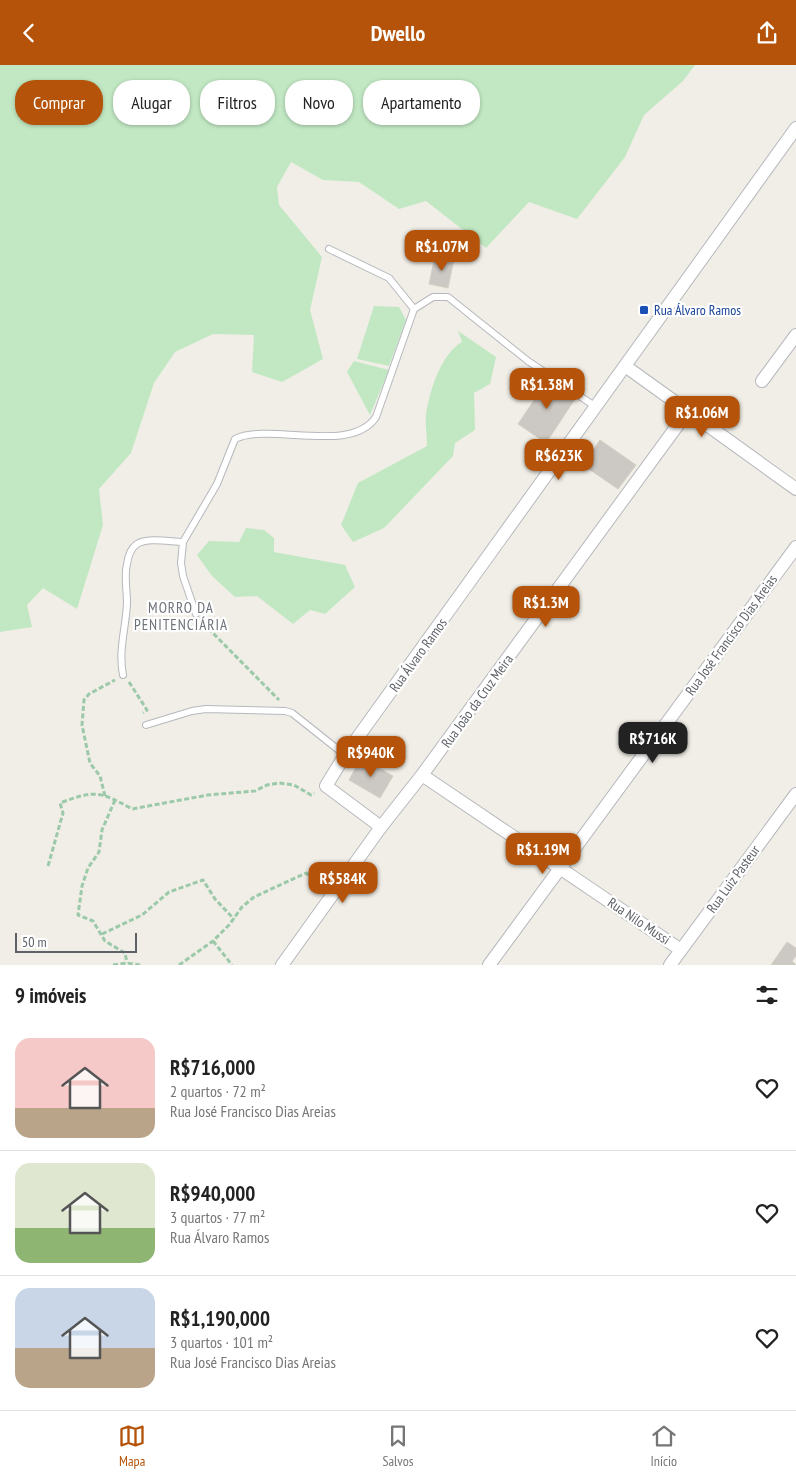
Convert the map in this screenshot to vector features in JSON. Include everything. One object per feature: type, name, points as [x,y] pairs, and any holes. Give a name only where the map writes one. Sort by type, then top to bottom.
[{"type":"street","name":"Rua Álvaro Ramos","points":[[326,786],[346,755],[796,128]]},
{"type":"street","points":[[762,381],[796,335]]},
{"type":"street","points":[[625,366],[796,487]]},
{"type":"street","name":"Rua João da Cruz Meira","points":[[282,965],[381,827],[422,775],[688,411]]},
{"type":"street","name":"Rua José Francisco Dias Areias","points":[[489,965],[796,547]]},
{"type":"street","name":"Rua Nilo Mussi","points":[[422,775],[681,950]]},
{"type":"street","points":[[326,786],[381,827]]},
{"type":"street","name":"Rua Luiz Pasteur","points":[[670,965],[796,794]]},
{"type":"lane","points":[[329,249],[389,278],[414,309]]},
{"type":"lane","points":[[196,614],[183,576],[181,563],[183,542],[217,484],[235,439],[250,435],[326,436],[352,433],[371,424],[414,309],[433,297],[448,297],[528,361],[596,407]]},
{"type":"lane","points":[[123,675],[120,661],[121,639],[127,605],[126,566],[130,552],[136,544],[145,541],[183,542]]},
{"type":"lane","points":[[146,725],[192,711],[206,709],[276,710],[292,713],[346,755]]},
{"type":"path","points":[[196,614],[208,630],[292,713]]},
{"type":"path","points":[[105,796],[100,776],[92,769],[82,725],[84,700],[89,695],[123,675],[139,695],[147,710],[137,718],[146,725]]},
{"type":"path","points":[[48,867],[63,813],[60,803],[83,795],[96,793],[116,800],[132,809],[200,796],[255,791],[267,785],[279,783],[294,785],[311,795],[326,786]]},
{"type":"path","points":[[116,800],[102,830],[99,852],[88,868],[82,886],[78,915],[93,921],[110,946],[125,953],[127,963]]},
{"type":"path","points":[[179,965],[213,941],[234,919],[242,907],[254,897],[306,873],[332,895]]},
{"type":"path","points":[[102,934],[142,915],[170,892],[203,880],[216,899],[234,919]]},
{"type":"path","points":[[213,941],[232,965]]},
{"type":"path","points":[[113,965],[127,963],[140,965]]},
{"type":"green space","points":[[0,65],[695,65],[683,81],[644,115],[625,157],[577,219],[529,202],[486,248],[426,201],[399,209],[359,182],[323,180],[291,162],[277,187],[279,205],[322,257],[310,310],[323,359],[282,382],[252,372],[254,335],[213,334],[175,352],[154,383],[131,453],[99,489],[103,525],[77,609],[43,588],[27,605],[32,627],[0,632]]},
{"type":"green space","points":[[374,306],[399,307],[406,320],[389,366],[357,359]]},
{"type":"green space","points":[[458,331],[496,357],[490,384],[474,393],[475,430],[455,443],[453,456],[384,528],[353,542],[341,525],[358,483],[427,446],[426,414],[430,394],[442,364],[448,355],[462,342]]},
{"type":"green space","points":[[354,361],[389,370],[370,415],[347,372]]},
{"type":"green space","points":[[246,528],[264,530],[274,538],[274,552],[345,565],[355,587],[325,614],[310,610],[293,624],[257,596],[235,597],[212,576],[197,555],[209,541],[239,542]]},
{"type":"building","points":[[435,256],[454,259],[448,288],[429,284]]},
{"type":"building","points":[[549,378],[577,396],[546,443],[518,424]]},
{"type":"building","points":[[600,440],[636,465],[618,489],[583,465]]},
{"type":"building","points":[[361,758],[393,776],[380,798],[349,780]]},
{"type":"building","points":[[787,942],[796,948],[796,956],[792,961],[796,965],[771,965]]},
{"type":"place","name":"Rua Álvaro Ramos","points":[[644,310]]},
{"type":"district","name":"MORRO DA PENITENCIÁRIA","points":[[181,616]]}]
